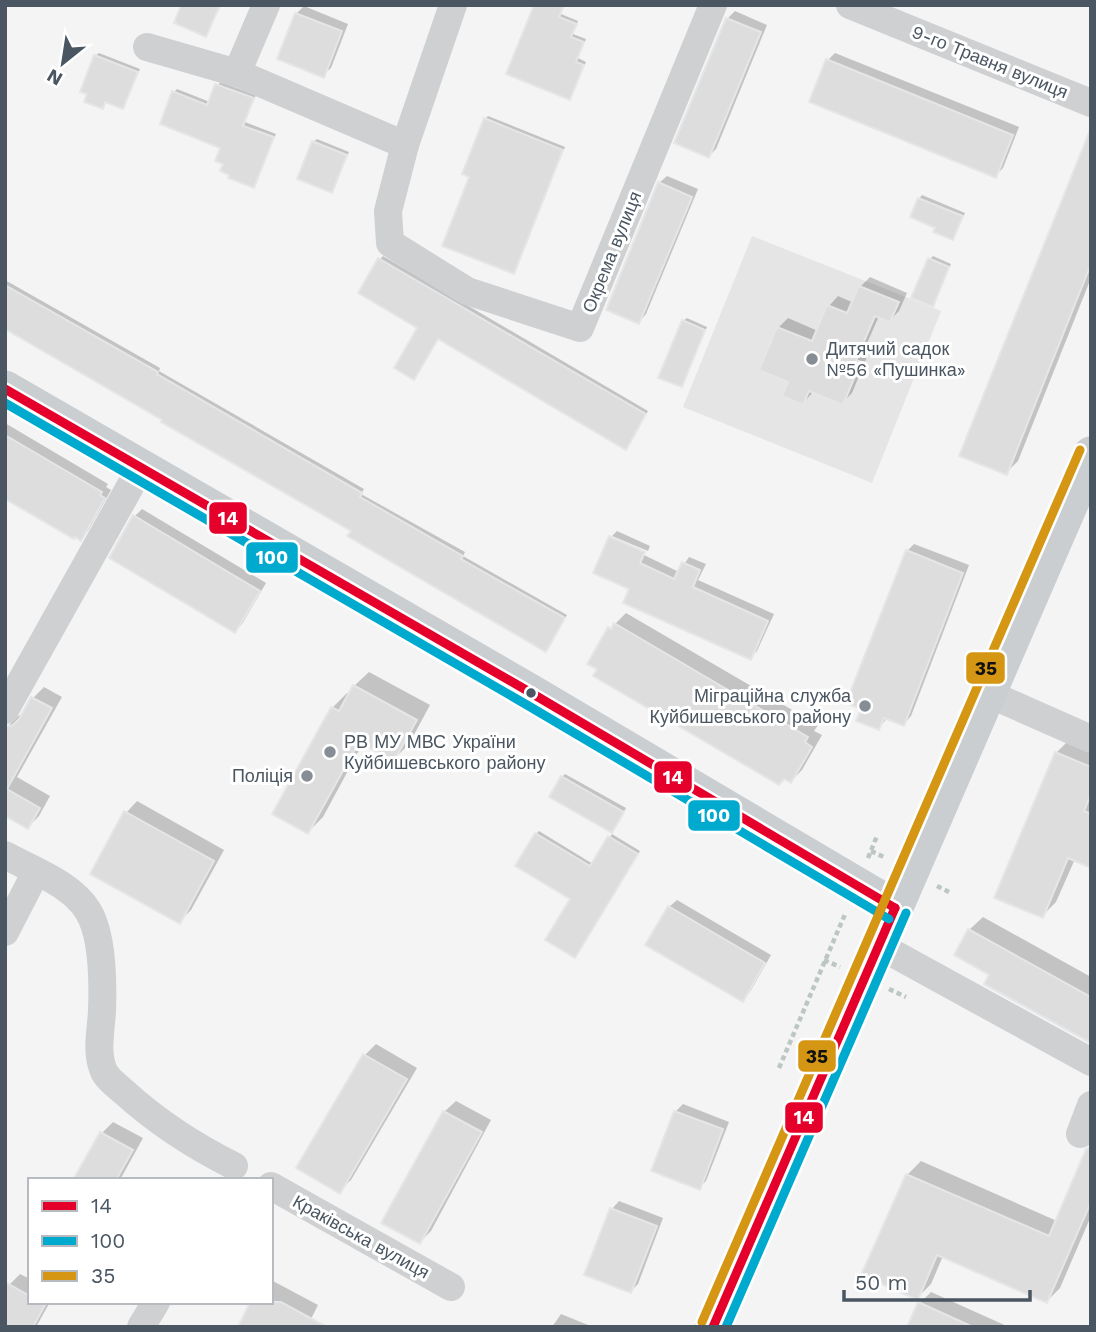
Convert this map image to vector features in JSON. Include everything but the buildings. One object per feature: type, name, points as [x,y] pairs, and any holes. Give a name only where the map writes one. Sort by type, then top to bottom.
[{"type":"main road","points":[[5,389],[533,694],[895,908]]},
{"type":"main road","points":[[713,1327],[1091,454]]},
{"type":"street","points":[[237,73],[266,5]]},
{"type":"street","name":"Окрема вулиця","points":[[453,5],[405,145],[388,211],[390,243],[467,290],[580,328],[713,5]]},
{"type":"street","name":"9-го Травня вулиця","points":[[850,5],[1091,103]]},
{"type":"street","points":[[147,47],[237,73],[405,145]]},
{"type":"street","points":[[5,710],[141,467]]},
{"type":"street","points":[[987,694],[1091,739]]},
{"type":"street","points":[[5,855],[73,895],[88,910],[95,928],[103,993],[99,1054],[104,1072],[137,1104],[230,1173],[251,1178]]},
{"type":"street","points":[[5,932],[36,872]]},
{"type":"street","points":[[878,945],[1091,1062]]},
{"type":"street","points":[[1080,1134],[1091,1105]]},
{"type":"street","name":"Краківська вулиця","points":[[273,1187],[451,1287]]},
{"type":"street","points":[[141,1327],[155,1304]]},
{"type":"path","points":[[779,1068],[877,836]]},
{"type":"shaded area","name":"Дитячий садок №56 «Пушинка»","points":[[752,236],[941,311],[872,483],[683,407]]},
{"type":"transit line","name":"14","points":[[5,389],[533,694],[895,908]]},
{"type":"transit line","name":"100","points":[[5,403],[527,705],[889,919]]},
{"type":"transit line","name":"35","points":[[702,1322],[1080,450]]},
{"type":"transit line","name":"14","points":[[713,1327],[895,908]]},
{"type":"transit line","name":"100","points":[[726,1327],[906,913]]},
{"type":"place","name":"Дитячий садок №56 «Пушинка»","points":[[812,359]]},
{"type":"place","name":"Міграційна служба Куйбишевського району","points":[[865,706]]},
{"type":"place","name":"РВ МУ МВС України Куйбишевського району","points":[[330,752]]},
{"type":"place","name":"Поліція","points":[[307,776]]}]
